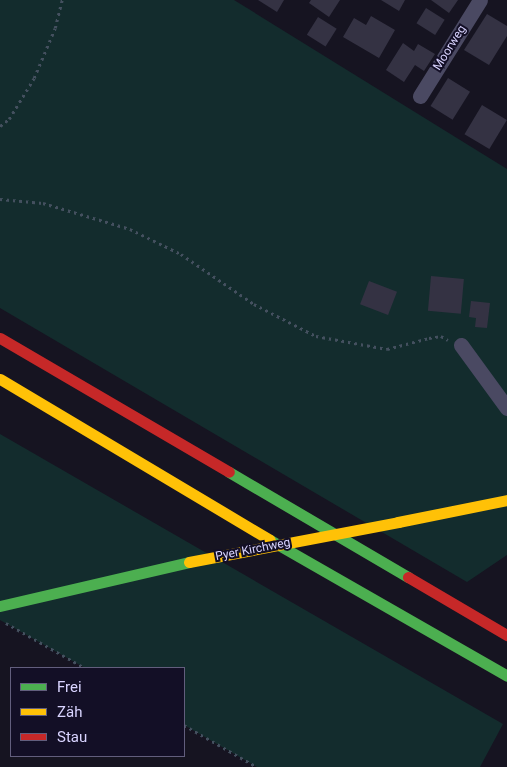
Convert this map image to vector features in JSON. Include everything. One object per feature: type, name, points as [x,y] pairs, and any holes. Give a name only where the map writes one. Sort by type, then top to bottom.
[{"type":"main road","points":[[0,338],[507,636]]},
{"type":"main road","points":[[0,379],[244,525],[507,676]]},
{"type":"main road","name":"Pyer Kirchweg","points":[[0,606],[189,562],[507,500]]},
{"type":"street","name":"Moorweg","points":[[420,96],[480,0]]},
{"type":"street","points":[[461,345],[507,408]]},
{"type":"path","points":[[0,126],[14,112],[34,78],[55,28],[62,0]]},
{"type":"path","points":[[0,199],[43,203],[130,229],[181,254],[227,288],[300,328],[346,343],[386,350],[441,336],[461,345]]},
{"type":"path","points":[[0,620],[83,667]]},
{"type":"path","points":[[185,726],[258,767]]},
{"type":"green space","points":[[0,0],[234,0],[507,169],[507,555],[467,582],[0,308]]},
{"type":"green space","points":[[0,434],[503,724],[480,767],[257,767],[185,726],[185,667],[83,667],[0,620]]},
{"type":"building","points":[[258,0],[284,0],[277,12]]},
{"type":"building","points":[[311,0],[340,0],[329,17],[309,3]]},
{"type":"building","points":[[381,0],[405,0],[399,11]]},
{"type":"building","points":[[431,0],[458,0],[449,13]]},
{"type":"building","points":[[426,8],[445,20],[435,35],[416,23]]},
{"type":"building","points":[[487,14],[507,26],[507,36],[489,65],[464,50]]},
{"type":"building","points":[[371,16],[395,30],[379,58],[343,37],[354,18],[366,25]]},
{"type":"building","points":[[318,17],[337,29],[326,46],[307,35]]},
{"type":"building","points":[[403,43],[414,51],[418,44],[435,54],[424,71],[415,65],[404,82],[386,70]]},
{"type":"building","points":[[448,78],[470,92],[453,120],[431,106]]},
{"type":"building","points":[[482,105],[507,120],[489,149],[464,134]]},
{"type":"building","points":[[431,276],[464,279],[461,314],[428,311]]},
{"type":"building","points":[[369,281],[397,292],[388,315],[360,304]]},
{"type":"building","points":[[471,301],[490,303],[487,328],[475,327],[476,318],[469,317]]},
{"type":"traffic: fast","points":[[229,472],[408,577]]},
{"type":"traffic: fast","points":[[270,540],[507,676]]},
{"type":"traffic: fast","points":[[0,606],[189,562]]},
{"type":"traffic: slow","points":[[0,379],[270,540]]},
{"type":"traffic: slow","points":[[398,522],[507,500]]},
{"type":"traffic: slow","points":[[189,562],[398,522]]},
{"type":"traffic: jam","points":[[0,338],[229,472]]},
{"type":"traffic: jam","points":[[408,577],[507,635]]}]
